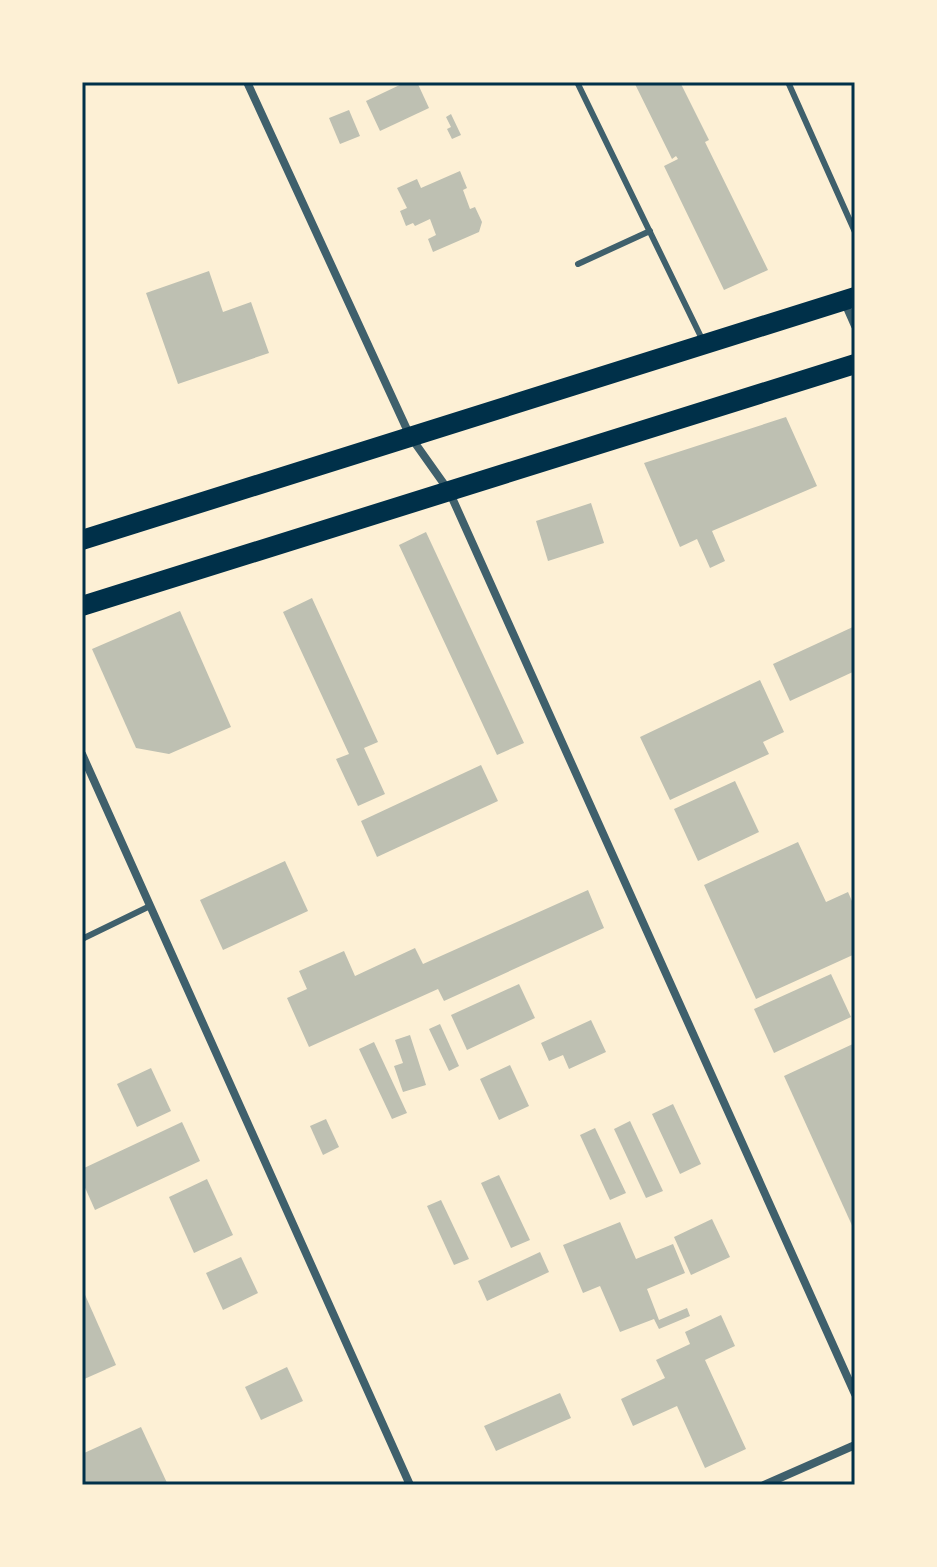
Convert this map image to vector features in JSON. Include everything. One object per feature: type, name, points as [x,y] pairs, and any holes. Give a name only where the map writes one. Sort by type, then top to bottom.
[{"type":"main road","points":[[82,540],[850,299]]},
{"type":"main road","points":[[82,606],[855,364]]},
{"type":"street","points":[[247,82],[410,436],[449,491],[855,1394]]},
{"type":"street","points":[[850,299],[855,326]]},
{"type":"street","points":[[82,754],[410,1485]]},
{"type":"street","points":[[764,1485],[855,1445]]},
{"type":"lane","points":[[577,82],[705,344]]},
{"type":"lane","points":[[788,82],[855,232]]},
{"type":"lane","points":[[578,264],[650,231]]},
{"type":"lane","points":[[83,936],[150,906]]},
{"type":"building","points":[[406,82],[417,82],[429,108],[380,131],[366,101]]},
{"type":"building","points":[[634,82],[680,82],[709,140],[705,142],[768,270],[724,290],[664,166],[678,159],[676,156],[672,159]]},
{"type":"building","points":[[349,110],[360,136],[340,144],[329,118]]},
{"type":"building","points":[[451,114],[461,135],[452,139],[446,117]]},
{"type":"building","points":[[460,171],[467,188],[463,190],[470,209],[475,207],[482,222],[479,232],[433,252],[428,239],[436,235],[430,219],[415,226],[413,223],[406,226],[400,211],[407,208],[397,188],[417,179],[421,188]]},
{"type":"building","points":[[209,271],[223,312],[251,302],[269,353],[178,384],[146,293]]},
{"type":"building","points":[[786,417],[817,486],[712,531],[725,561],[710,568],[697,539],[680,547],[644,463]]},
{"type":"building","points":[[591,503],[604,543],[548,561],[536,521]]},
{"type":"building","points":[[426,532],[524,743],[497,755],[399,545]]},
{"type":"building","points":[[312,598],[378,742],[364,748],[385,794],[358,806],[336,759],[349,754],[283,612]]},
{"type":"building","points":[[180,611],[231,727],[169,754],[136,748],[92,649]]},
{"type":"building","points":[[855,626],[855,671],[790,701],[773,664]]},
{"type":"building","points":[[760,680],[784,732],[763,742],[769,754],[670,800],[640,737]]},
{"type":"building","points":[[481,765],[498,801],[377,857],[361,821]]},
{"type":"building","points":[[735,781],[759,832],[698,861],[674,809]]},
{"type":"building","points":[[798,842],[826,902],[848,892],[855,908],[855,954],[756,999],[704,885]]},
{"type":"building","points":[[285,861],[308,911],[223,950],[200,900]]},
{"type":"building","points":[[588,890],[604,928],[444,1001],[438,989],[309,1047],[287,998],[307,989],[299,971],[344,951],[355,976],[415,948],[423,964]]},
{"type":"building","points":[[831,974],[851,1017],[774,1053],[754,1009]]},
{"type":"building","points":[[519,984],[535,1018],[467,1050],[451,1015]]},
{"type":"building","points":[[591,1020],[606,1052],[569,1069],[563,1055],[549,1061],[541,1043]]},
{"type":"building","points":[[440,1024],[459,1066],[449,1071],[429,1029]]},
{"type":"building","points":[[410,1035],[426,1085],[403,1092],[394,1066],[403,1063],[395,1040]]},
{"type":"building","points":[[374,1042],[407,1113],[392,1119],[359,1049]]},
{"type":"building","points":[[855,1043],[855,1232],[784,1076]]},
{"type":"building","points":[[510,1065],[529,1106],[499,1120],[480,1079]]},
{"type":"building","points":[[151,1068],[171,1111],[137,1127],[117,1084]]},
{"type":"building","points":[[673,1104],[701,1164],[680,1174],[652,1114]]},
{"type":"building","points":[[326,1119],[339,1147],[323,1155],[310,1126]]},
{"type":"building","points":[[630,1121],[663,1191],[646,1198],[614,1129]]},
{"type":"building","points":[[182,1122],[200,1161],[95,1210],[82,1181],[82,1169]]},
{"type":"building","points":[[595,1128],[626,1193],[610,1200],[580,1135]]},
{"type":"building","points":[[499,1175],[530,1240],[511,1248],[481,1183]]},
{"type":"building","points":[[207,1179],[233,1235],[194,1253],[169,1197]]},
{"type":"building","points":[[441,1200],[469,1259],[454,1265],[427,1206]]},
{"type":"building","points":[[712,1219],[730,1257],[691,1275],[674,1237]]},
{"type":"building","points":[[620,1222],[636,1259],[673,1244],[685,1273],[647,1289],[659,1320],[687,1308],[690,1316],[659,1329],[654,1319],[620,1332],[600,1286],[583,1293],[563,1245]]},
{"type":"building","points":[[540,1252],[549,1272],[487,1301],[478,1281]]},
{"type":"building","points":[[241,1257],[258,1293],[223,1310],[206,1273]]},
{"type":"building","points":[[82,1288],[116,1365],[82,1380]]},
{"type":"building","points":[[721,1315],[735,1346],[705,1360],[746,1449],[705,1468],[677,1406],[633,1426],[621,1399],[665,1378],[656,1360],[690,1344],[685,1332]]},
{"type":"building","points":[[287,1367],[303,1401],[261,1420],[245,1387]]},
{"type":"building","points":[[560,1393],[571,1418],[496,1451],[484,1426]]},
{"type":"building","points":[[141,1427],[168,1485],[82,1485],[82,1454]]}]
